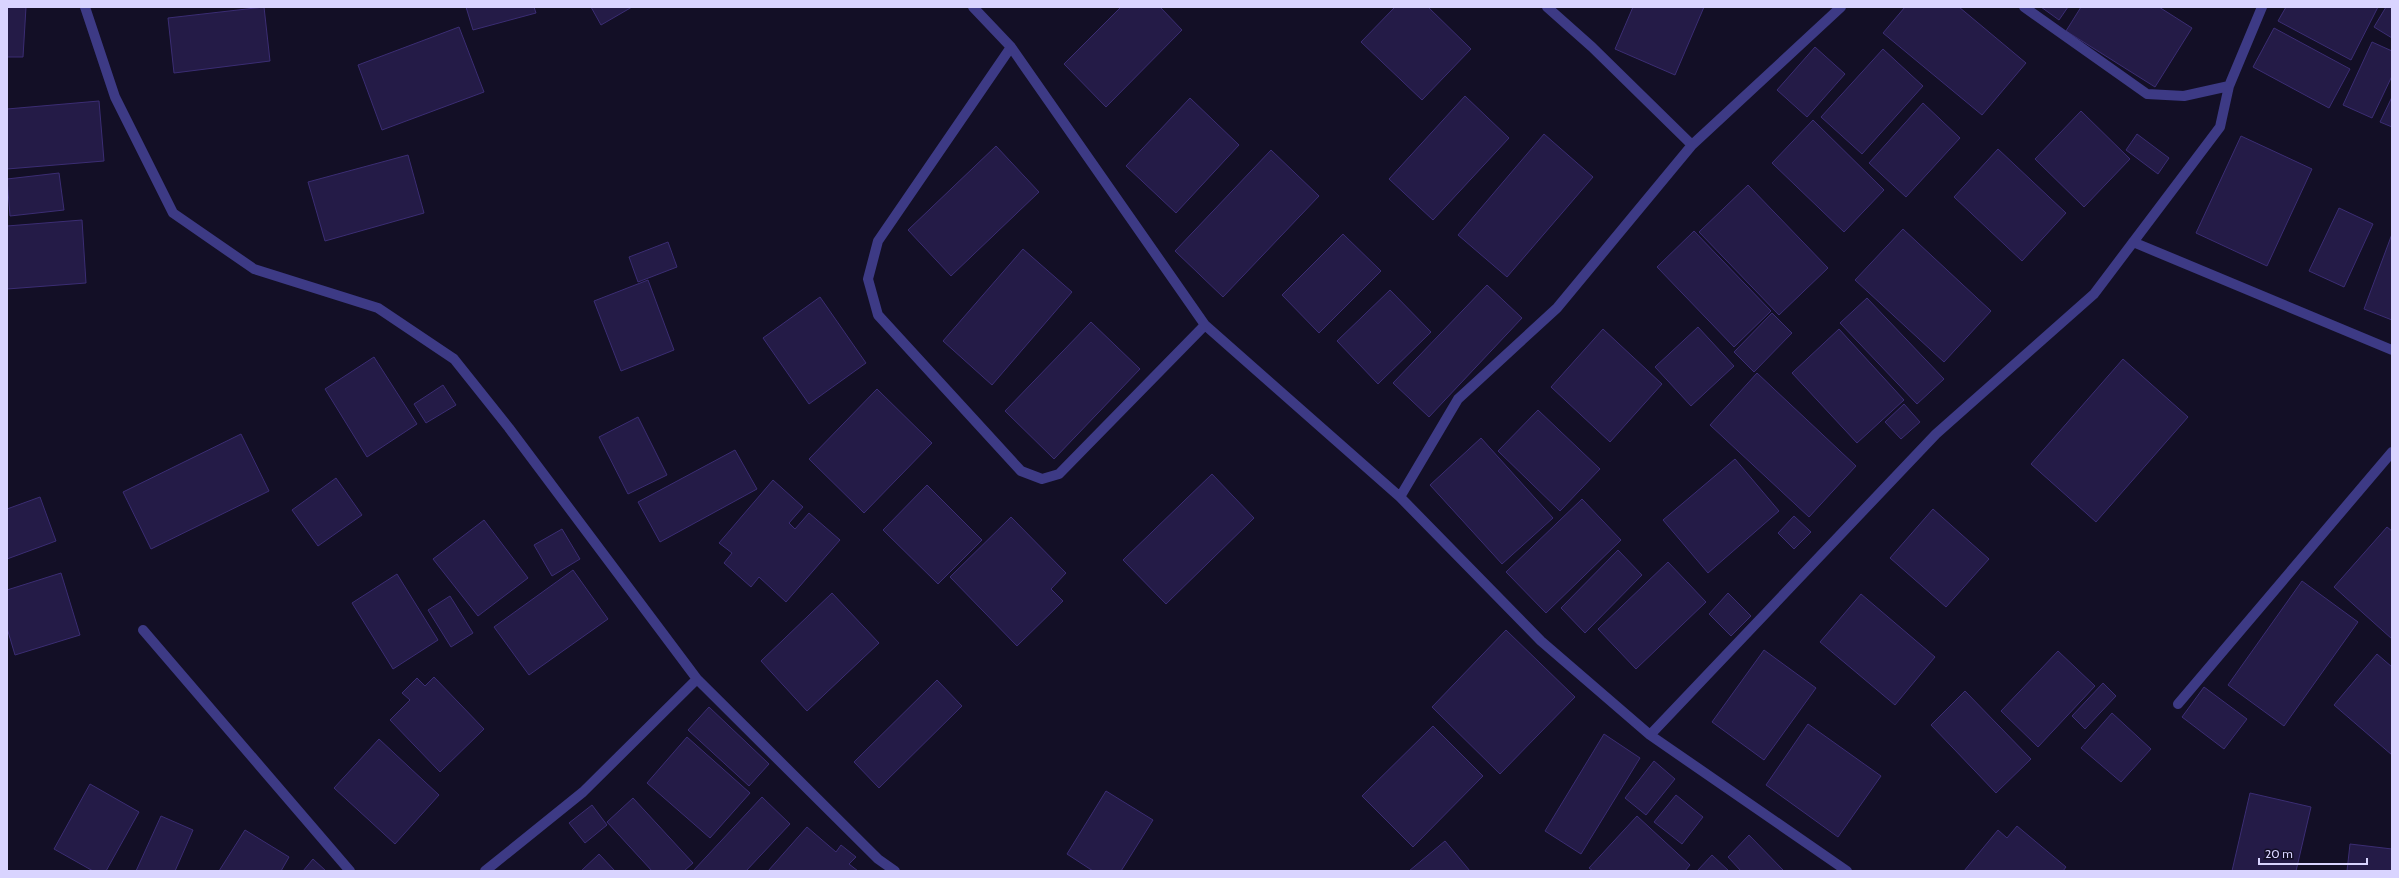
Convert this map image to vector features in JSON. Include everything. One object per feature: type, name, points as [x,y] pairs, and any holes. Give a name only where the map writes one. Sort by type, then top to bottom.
[{"type":"street","points":[[85,7],[114,97],[174,213],[254,269],[378,308],[454,359],[509,428],[697,679],[878,859],[895,871]]},
{"type":"street","points":[[973,7],[1011,47],[1205,325],[1400,497],[1541,641],[1650,735],[1847,871]]},
{"type":"street","points":[[1546,7],[1592,47],[1692,145]]},
{"type":"street","points":[[1400,497],[1458,399],[1557,308],[1692,145],[1841,7]]},
{"type":"street","points":[[2024,7],[2095,59],[2147,94],[2184,96],[2229,86]]},
{"type":"street","points":[[1650,735],[1936,434],[2094,294],[2220,127],[2229,86],[2262,7]]},
{"type":"street","points":[[1011,47],[878,241],[868,279],[878,315],[1021,471],[1042,479],[1059,474],[1205,325]]},
{"type":"street","points":[[2133,242],[2392,350]]},
{"type":"street","points":[[2178,704],[2392,452]]},
{"type":"street","points":[[143,630],[350,871]]},
{"type":"street","points":[[485,871],[584,792],[697,679]]},
{"type":"building","points":[[7,7],[26,7],[23,57],[7,57]]},
{"type":"building","points":[[264,7],[270,61],[174,73],[168,18]]},
{"type":"building","points":[[466,7],[534,7],[536,13],[473,30]]},
{"type":"building","points":[[591,7],[632,7],[601,25]]},
{"type":"building","points":[[1121,7],[1160,7],[1182,30],[1106,107],[1064,64]]},
{"type":"building","points":[[1395,7],[1428,7],[1471,49],[1422,100],[1361,42]]},
{"type":"building","points":[[1633,7],[1704,7],[1675,75],[1615,49]]},
{"type":"building","points":[[1905,7],[1959,7],[2026,63],[1982,115],[1883,33]]},
{"type":"building","points":[[2041,7],[2068,7],[2059,20]]},
{"type":"building","points":[[2081,7],[2159,7],[2192,28],[2155,87],[2066,31]]},
{"type":"building","points":[[2286,7],[2378,7],[2351,60],[2278,21]]},
{"type":"building","points":[[2386,7],[2392,7],[2392,38],[2374,27]]},
{"type":"building","points":[[459,27],[484,92],[382,130],[358,65]]},
{"type":"building","points":[[2274,28],[2350,69],[2329,108],[2253,67]]},
{"type":"building","points":[[2372,42],[2392,51],[2392,76],[2372,118],[2343,105]]},
{"type":"building","points":[[1815,47],[1845,74],[1807,117],[1777,90]]},
{"type":"building","points":[[1883,49],[1923,86],[1862,154],[1821,117]]},
{"type":"building","points":[[1465,96],[1509,138],[1433,220],[1389,179]]},
{"type":"building","points":[[2392,97],[2392,127],[2380,122]]},
{"type":"building","points":[[1190,98],[1239,145],[1176,213],[1126,166]]},
{"type":"building","points":[[99,101],[104,161],[7,169],[7,109]]},
{"type":"building","points":[[1923,103],[1960,138],[1906,197],[1869,163]]},
{"type":"building","points":[[2081,111],[2130,159],[2084,207],[2035,159]]},
{"type":"building","points":[[1813,120],[1884,190],[1844,232],[1772,163]]},
{"type":"building","points":[[1544,134],[1593,177],[1507,277],[1458,235]]},
{"type":"building","points":[[2137,134],[2169,158],[2158,174],[2126,150]]},
{"type":"building","points":[[2241,136],[2312,169],[2267,266],[2196,233]]},
{"type":"building","points":[[996,146],[1039,192],[951,276],[908,230]]},
{"type":"building","points":[[1998,149],[2066,213],[2022,261],[1954,197]]},
{"type":"building","points":[[1271,150],[1319,196],[1223,297],[1175,251]]},
{"type":"building","points":[[408,155],[424,213],[325,241],[308,182]]},
{"type":"building","points":[[59,173],[64,210],[10,216],[7,179]]},
{"type":"building","points":[[1748,185],[1828,268],[1779,315],[1699,232]]},
{"type":"building","points":[[2339,208],[2373,224],[2344,287],[2309,271]]},
{"type":"building","points":[[82,220],[86,283],[7,289],[7,226]]},
{"type":"building","points":[[1903,229],[1991,311],[1944,362],[1855,280]]},
{"type":"building","points":[[1694,231],[1771,311],[1734,347],[1657,267]]},
{"type":"building","points":[[1343,234],[1381,271],[1319,333],[1282,295]]},
{"type":"building","points":[[2392,234],[2392,320],[2364,309]]},
{"type":"building","points":[[668,242],[677,267],[638,282],[629,257]]},
{"type":"building","points":[[1023,249],[1072,292],[992,385],[943,341]]},
{"type":"building","points":[[648,280],[674,350],[621,371],[594,301]]},
{"type":"building","points":[[1487,285],[1522,318],[1429,417],[1393,383]]},
{"type":"building","points":[[1390,290],[1431,332],[1378,384],[1337,341]]},
{"type":"building","points":[[820,297],[866,363],[809,404],[763,338]]},
{"type":"building","points":[[1867,298],[1944,379],[1917,404],[1840,323]]},
{"type":"building","points":[[1772,313],[1792,333],[1754,372],[1734,352]]},
{"type":"building","points":[[1091,322],[1140,369],[1054,459],[1005,411]]},
{"type":"building","points":[[1698,327],[1734,366],[1691,406],[1655,367]]},
{"type":"building","points":[[1603,329],[1662,384],[1610,442],[1551,387]]},
{"type":"building","points":[[1839,329],[1904,400],[1857,443],[1792,373]]},
{"type":"building","points":[[374,357],[417,424],[367,457],[325,389]]},
{"type":"building","points":[[2123,359],[2188,417],[2096,522],[2031,464]]},
{"type":"building","points":[[1757,373],[1856,466],[1809,517],[1710,425]]},
{"type":"building","points":[[443,385],[456,405],[426,423],[414,404]]},
{"type":"building","points":[[877,389],[932,443],[864,513],[809,459]]},
{"type":"building","points":[[1904,404],[1920,422],[1901,439],[1885,422]]},
{"type":"building","points":[[1538,410],[1600,469],[1560,511],[1498,451]]},
{"type":"building","points":[[638,417],[667,475],[628,494],[599,437]]},
{"type":"building","points":[[241,434],[269,491],[151,549],[123,492]]},
{"type":"building","points":[[1481,438],[1553,518],[1502,564],[1430,485]]},
{"type":"building","points":[[735,450],[757,489],[660,542],[638,502]]},
{"type":"building","points":[[1735,459],[1779,511],[1708,573],[1663,520]]},
{"type":"building","points":[[1212,474],[1254,518],[1166,604],[1123,560]]},
{"type":"building","points":[[336,478],[362,515],[318,546],[292,510]]},
{"type":"building","points":[[773,480],[803,507],[789,523],[795,529],[809,513],[840,540],[786,602],[759,577],[751,587],[724,563],[732,553],[719,543]]},
{"type":"building","points":[[927,485],[982,540],[938,584],[883,530]]},
{"type":"building","points":[[40,497],[56,541],[7,559],[7,509]]},
{"type":"building","points":[[1582,499],[1621,540],[1546,613],[1506,572]]},
{"type":"building","points":[[1933,509],[1989,559],[1946,607],[1890,558]]},
{"type":"building","points":[[1794,516],[1811,532],[1794,549],[1778,533]]},
{"type":"building","points":[[1011,517],[1066,573],[1051,589],[1063,601],[1017,646],[950,577]]},
{"type":"building","points":[[484,520],[528,578],[478,616],[433,559]]},
{"type":"building","points":[[2387,527],[2392,531],[2392,639],[2334,587]]},
{"type":"building","points":[[562,529],[580,559],[552,576],[534,545]]},
{"type":"building","points":[[1618,550],[1642,575],[1585,633],[1561,608]]},
{"type":"building","points":[[1668,562],[1706,602],[1636,669],[1598,629]]},
{"type":"building","points":[[573,570],[608,619],[529,675],[494,627]]},
{"type":"building","points":[[61,573],[80,635],[15,655],[7,628],[7,590]]},
{"type":"building","points":[[397,574],[438,640],[393,669],[352,603]]},
{"type":"building","points":[[2302,581],[2358,622],[2284,726],[2228,685]]},
{"type":"building","points":[[832,593],[879,643],[807,711],[761,661]]},
{"type":"building","points":[[1728,593],[1751,616],[1731,636],[1709,614]]},
{"type":"building","points":[[1861,594],[1935,657],[1895,705],[1820,642]]},
{"type":"building","points":[[450,596],[473,633],[451,647],[428,610]]},
{"type":"building","points":[[1506,630],[1575,697],[1500,774],[1432,707]]},
{"type":"building","points":[[1764,650],[1816,688],[1764,760],[1712,722]]},
{"type":"building","points":[[2058,651],[2095,686],[2038,747],[2001,711]]},
{"type":"building","points":[[2377,654],[2392,667],[2392,755],[2334,705]]},
{"type":"building","points":[[434,677],[484,729],[440,772],[390,720],[410,700],[402,693],[417,678],[425,686]]},
{"type":"building","points":[[937,680],[962,706],[879,788],[854,762]]},
{"type":"building","points":[[2103,683],[2116,696],[2085,729],[2072,716]]},
{"type":"building","points":[[2204,687],[2247,719],[2224,749],[2182,717]]},
{"type":"building","points":[[1965,691],[2031,759],[1996,793],[1931,725]]},
{"type":"building","points":[[709,707],[769,764],[749,786],[688,730]]},
{"type":"building","points":[[2112,713],[2151,749],[2121,782],[2081,748]]},
{"type":"building","points":[[1808,724],[1881,776],[1838,837],[1766,785]]},
{"type":"building","points":[[1433,726],[1483,776],[1413,847],[1362,796]]},
{"type":"building","points":[[1604,734],[1640,758],[1581,854],[1545,831]]},
{"type":"building","points":[[687,737],[750,793],[710,838],[647,783]]},
{"type":"building","points":[[379,739],[439,795],[395,844],[334,788]]},
{"type":"building","points":[[1654,761],[1675,779],[1646,815],[1625,798]]},
{"type":"building","points":[[90,784],[139,812],[106,871],[93,871],[54,849]]},
{"type":"building","points":[[1106,791],[1153,820],[1121,871],[1093,871],[1067,854]]},
{"type":"building","points":[[2250,793],[2311,807],[2296,871],[2232,871]]},
{"type":"building","points":[[1676,795],[1703,817],[1682,844],[1654,822]]},
{"type":"building","points":[[762,797],[790,824],[746,871],[693,871]]},
{"type":"building","points":[[633,798],[693,863],[684,871],[652,871],[607,822]]},
{"type":"building","points":[[592,805],[607,825],[585,843],[569,823]]},
{"type":"building","points":[[161,816],[193,830],[175,871],[136,871]]},
{"type":"building","points":[[1637,816],[1690,865],[1685,871],[1593,871],[1589,868]]},
{"type":"building","points":[[2017,826],[2066,867],[2063,871],[1964,871],[1998,830],[2007,838]]},
{"type":"building","points":[[807,827],[836,852],[841,845],[856,857],[849,864],[858,871],[768,871]]},
{"type":"building","points":[[245,830],[289,857],[281,871],[219,871]]},
{"type":"building","points":[[1749,835],[1784,871],[1741,871],[1728,857]]},
{"type":"building","points":[[1445,841],[1470,871],[1409,871]]},
{"type":"building","points":[[2350,844],[2392,849],[2392,871],[2347,871]]},
{"type":"building","points":[[599,854],[615,871],[581,871]]},
{"type":"building","points":[[1712,855],[1729,871],[1697,871]]},
{"type":"building","points":[[313,859],[326,871],[303,871]]}]
